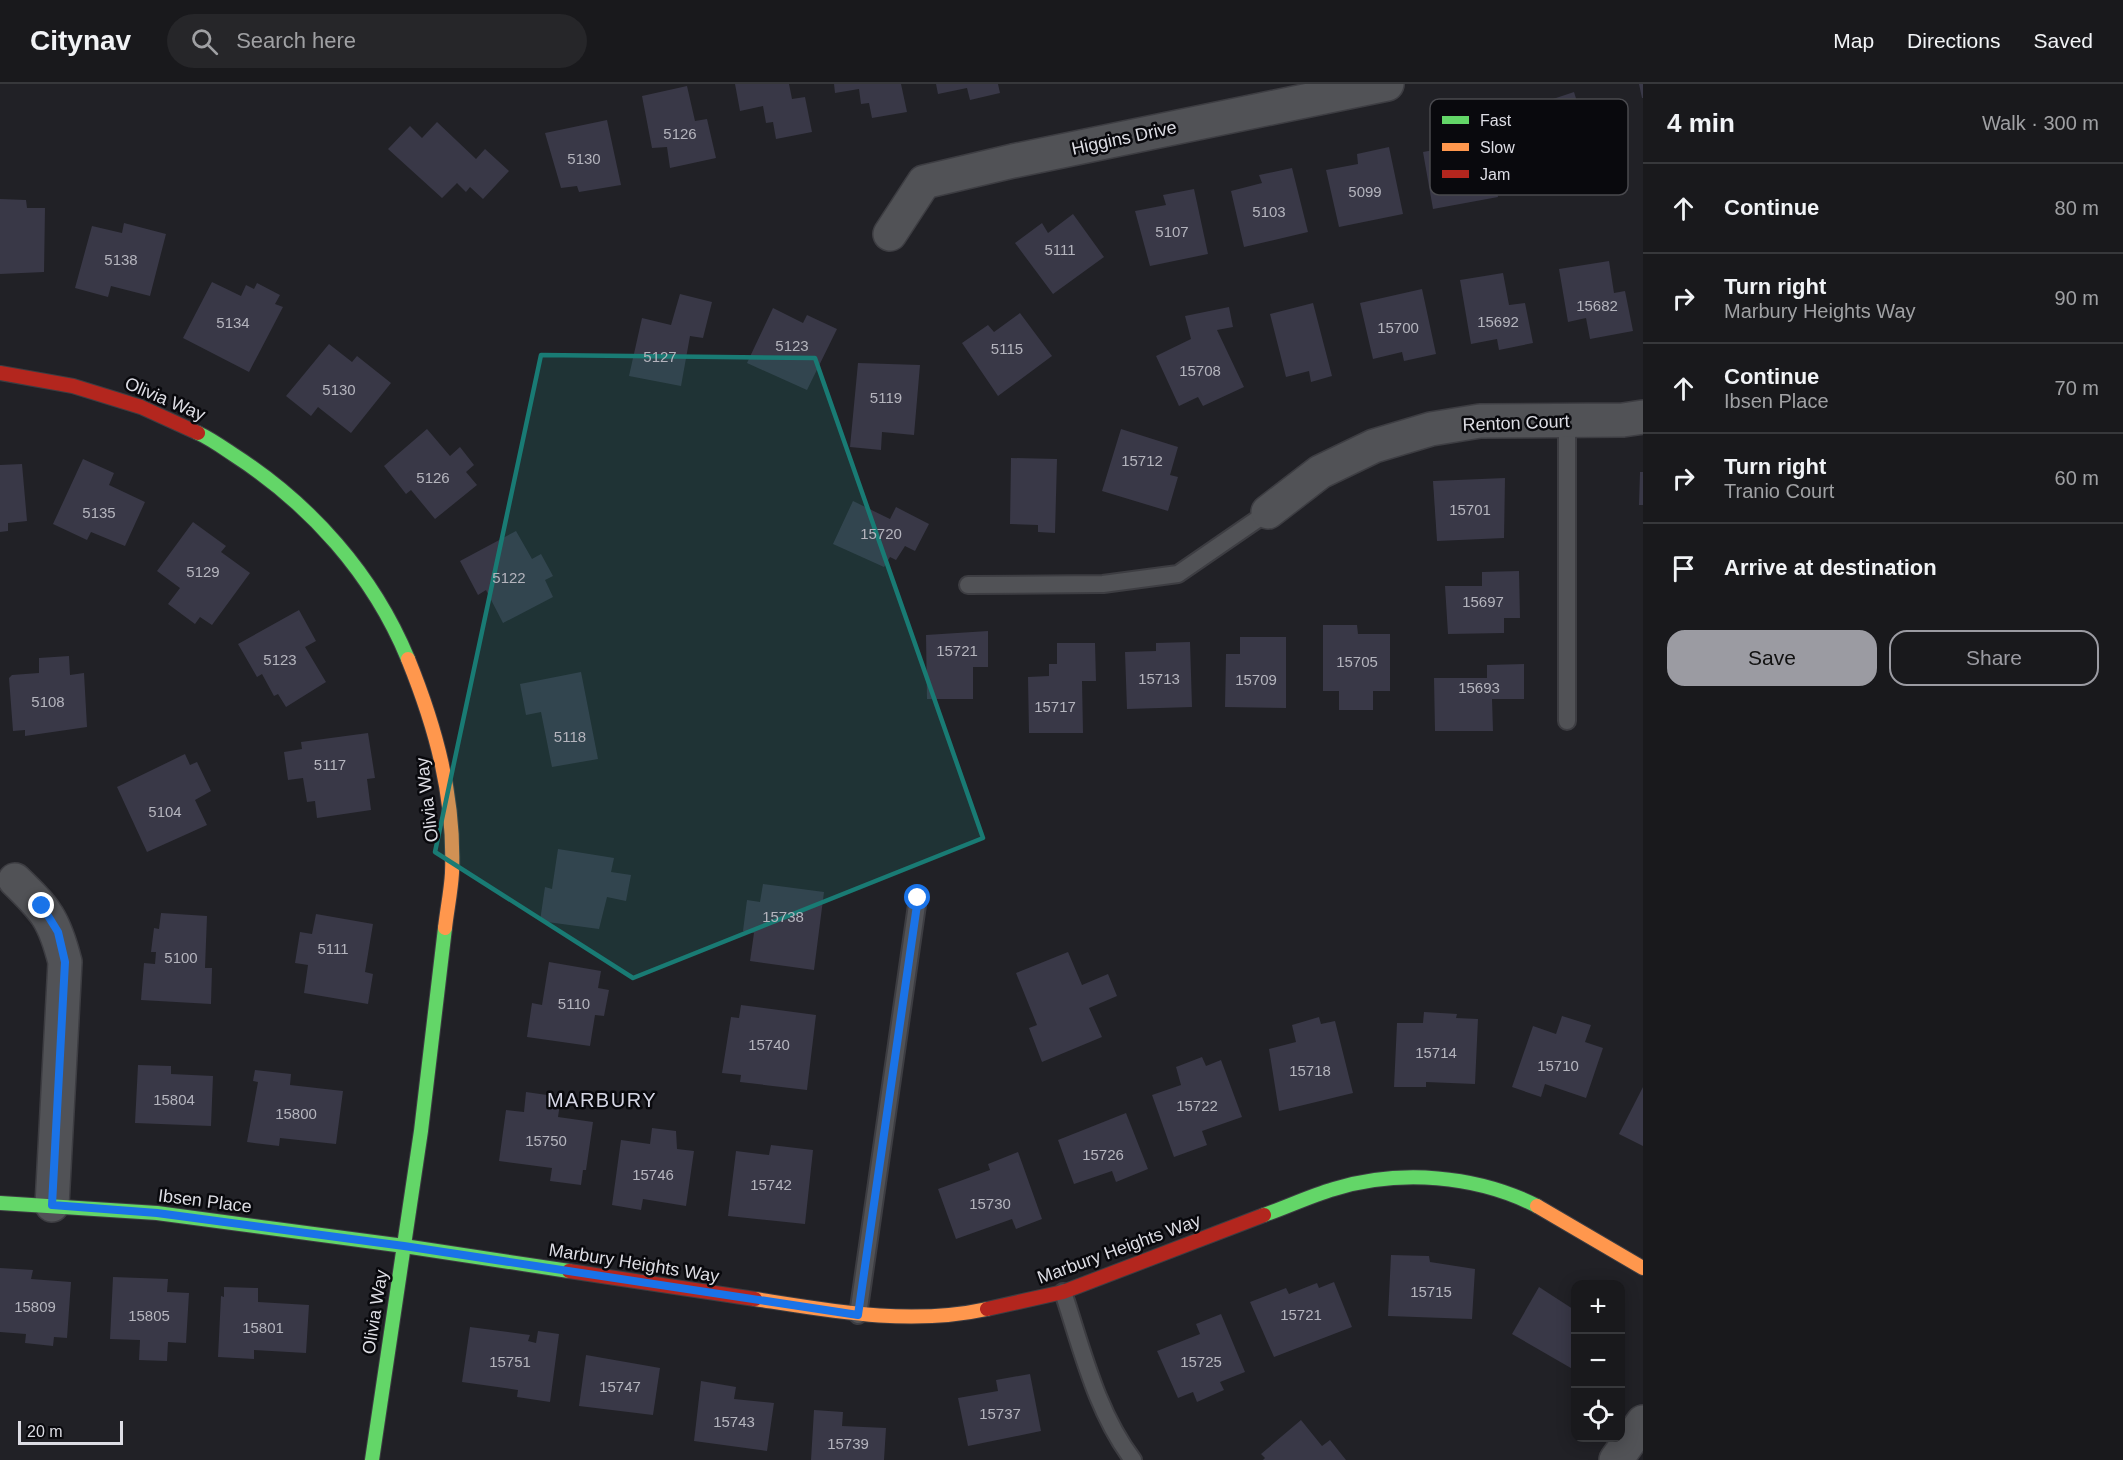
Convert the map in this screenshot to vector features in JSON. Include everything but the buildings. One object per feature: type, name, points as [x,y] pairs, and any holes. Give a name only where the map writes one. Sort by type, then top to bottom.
[{"type":"street","name":"Higgins Drive","points":[[890,234],[924,182],[1013,161],[1387,84]]},
{"type":"street","name":"Olivia Way","points":[[0,373],[38,377],[103,393],[166,416],[226,447],[270,478],[300,503],[335,540],[365,580],[398,634],[418,681],[438,741],[449,803],[452,867],[430,1065],[372,1460]]},
{"type":"street","name":"Renton Court","points":[[1268,512],[1320,472],[1374,446],[1431,429],[1480,421],[1623,420],[1643,417]]},
{"type":"street","points":[[15,880],[42,906],[58,932],[65,962],[52,1205]]},
{"type":"street","name":"Marbury Heights Way","points":[[404,1246],[858,1315],[926,1317],[978,1311],[1063,1292],[1334,1189],[1372,1180],[1419,1177],[1467,1182],[1513,1196],[1556,1217],[1643,1268]]},
{"type":"street","name":"Ibsen Place","points":[[0,1203],[157,1213],[404,1246]]},
{"type":"street","points":[[1616,1460],[1643,1422]]},
{"type":"lane","points":[[1567,421],[1568,721]]},
{"type":"lane","points":[[968,585],[1103,584],[1178,574],[1268,512]]},
{"type":"lane","points":[[858,1315],[918,898]]},
{"type":"lane","points":[[1063,1292],[1101,1404],[1122,1446],[1133,1460]]},
{"type":"highlighted area","points":[[541,355],[815,358],[983,838],[633,978],[435,852]]},
{"type":"traffic: fast","points":[[198,433],[262,474],[313,519],[358,570],[394,628],[408,659]]},
{"type":"traffic: fast","points":[[372,1460],[421,1131],[445,928]]},
{"type":"traffic: fast","points":[[1264,1215],[1334,1189],[1359,1183],[1411,1177],[1437,1178],[1489,1187],[1537,1206]]},
{"type":"traffic: fast","points":[[0,1203],[157,1213],[569,1271]]},
{"type":"traffic: slow","points":[[408,659],[435,737],[447,790],[452,873],[445,928]]},
{"type":"traffic: slow","points":[[1537,1206],[1643,1268]]},
{"type":"traffic: slow","points":[[755,1299],[871,1315],[929,1316],[987,1309]]},
{"type":"traffic: jam","points":[[0,373],[73,386],[141,407],[198,433]]},
{"type":"traffic: jam","points":[[987,1309],[1063,1292],[1264,1215]]},
{"type":"traffic: jam","points":[[569,1271],[755,1299]]},
{"type":"district","name":"MARBURY","points":[[602,1100]]},
{"type":"route","points":[[42,906],[58,932],[65,962],[52,1205],[157,1213],[404,1246],[858,1315],[918,898]]}]
